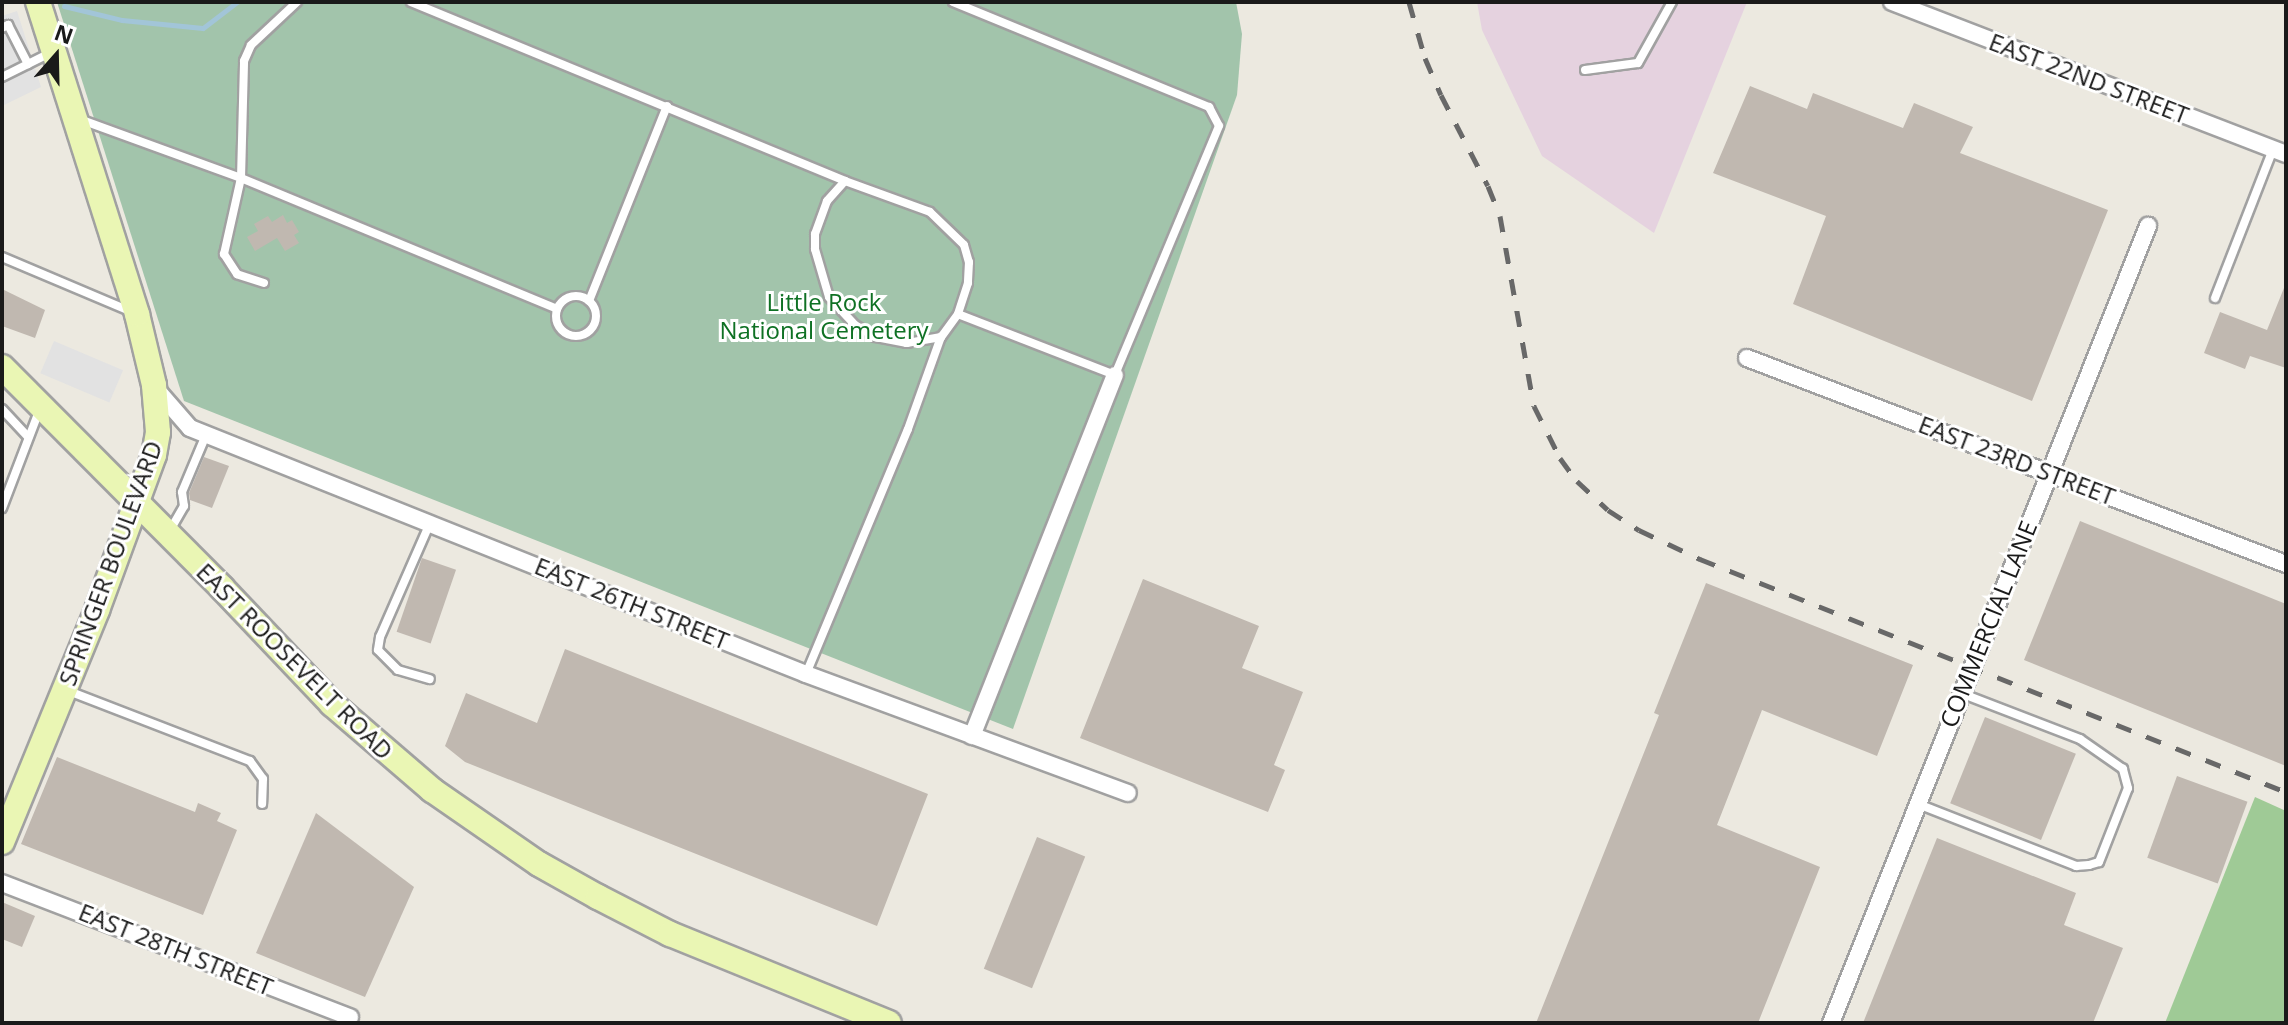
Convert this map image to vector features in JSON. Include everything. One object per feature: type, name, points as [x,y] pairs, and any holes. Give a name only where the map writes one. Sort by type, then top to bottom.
[{"type":"main road","name":"SPRINGER BOULEVARD","points":[[2,842],[65,690],[154,455],[158,432],[154,385],[137,314],[38,2]]},
{"type":"main road","name":"EAST ROOSEVELT ROAD","points":[[2,367],[353,726],[432,790],[491,832],[598,897],[670,934],[889,1023]]},
{"type":"street","name":"EAST 22ND STREET","points":[[1892,2],[2280,152]]},
{"type":"street","name":"COMMERCIAL LANE","points":[[1831,1023],[2148,226]]},
{"type":"street","name":"EAST 23RD STREET","points":[[1747,358],[2286,564]]},
{"type":"street","points":[[972,736],[1115,375]]},
{"type":"street","name":"EAST 26TH STREET","points":[[154,385],[181,421],[207,434],[806,674],[1128,793]]},
{"type":"street","name":"EAST 28TH STREET","points":[[2,883],[357,1020]]},
{"type":"lane","points":[[264,283],[237,274],[224,254],[241,178],[245,54],[297,2]]},
{"type":"lane","points":[[411,2],[845,181],[930,212],[964,245],[969,262],[968,283],[958,314],[941,337],[908,429],[806,674]]},
{"type":"lane","points":[[953,2],[1209,107],[1219,126],[1115,375],[958,314]]},
{"type":"lane","points":[[1585,70],[1638,63],[1672,2]]},
{"type":"lane","points":[[2,28],[8,25],[28,64]]},
{"type":"lane","points":[[2,77],[54,51]]},
{"type":"lane","points":[[557,309],[560,329],[572,336],[585,334],[596,319],[589,301],[667,106]]},
{"type":"lane","points":[[75,118],[241,178],[557,309]]},
{"type":"lane","points":[[2215,298],[2280,152]]},
{"type":"lane","points":[[845,181],[837,186],[827,201],[815,234],[815,249],[829,297],[855,325],[875,337],[907,343],[941,337]]},
{"type":"lane","points":[[2,257],[137,314]]},
{"type":"lane","points":[[557,309],[571,297],[589,301]]},
{"type":"lane","points":[[2,508],[41,407]]},
{"type":"lane","points":[[2,409],[28,437]]},
{"type":"lane","points":[[168,534],[184,506],[182,492],[207,434]]},
{"type":"lane","points":[[430,679],[398,670],[378,650],[380,637],[431,522]]},
{"type":"lane","points":[[65,690],[250,761],[263,779],[262,804]]},
{"type":"lane","points":[[1917,803],[2076,866],[2099,862],[2128,788],[2123,769],[2066,732],[1961,693]]},
{"type":"shaded area","points":[[1477,2],[1747,2],[1654,233],[1542,156],[1482,30]]},
{"type":"shaded area","points":[[17,11],[41,87],[2,106],[2,16]]},
{"type":"shaded area","points":[[54,341],[123,370],[109,403],[40,373]]},
{"type":"green space","name":"Little Rock National Cemetery","points":[[57,2],[1236,2],[1242,34],[1237,95],[1013,729],[184,401]]},
{"type":"green space","points":[[2255,797],[2286,811],[2286,1023],[2165,1023]]},
{"type":"building","points":[[1750,86],[1807,109],[1813,93],[1903,128],[1914,103],[1973,127],[1960,153],[2108,210],[2032,401],[1793,304],[1826,216],[1713,173]]},
{"type":"building","points":[[283,215],[287,223],[292,220],[299,232],[294,235],[299,243],[285,251],[277,238],[255,251],[247,237],[258,231],[254,224],[268,216],[272,222]]},
{"type":"building","points":[[2286,283],[2286,368],[2250,356],[2245,369],[2204,353],[2220,312],[2267,330]]},
{"type":"building","points":[[2,289],[45,310],[35,338],[2,326]]},
{"type":"building","points":[[204,457],[229,466],[212,508],[190,500],[189,493]]},
{"type":"building","points":[[2080,521],[2286,604],[2286,766],[2024,660]]},
{"type":"building","points":[[422,558],[456,570],[431,643],[397,632]]},
{"type":"building","points":[[1143,579],[1259,626],[1242,668],[1303,692],[1274,765],[1285,770],[1268,812],[1080,738]]},
{"type":"building","points":[[1706,583],[1913,665],[1877,756],[1762,710],[1717,825],[1820,867],[1758,1023],[1536,1023],[1659,715],[1654,713]]},
{"type":"building","points":[[565,649],[928,794],[877,926],[465,762],[445,746],[466,693],[537,723]]},
{"type":"building","points":[[1985,717],[2076,754],[2041,840],[1950,803]]},
{"type":"building","points":[[57,757],[195,812],[198,803],[221,813],[217,821],[237,830],[203,915],[21,844]]},
{"type":"building","points":[[2177,776],[2247,802],[2218,883],[2147,858]]},
{"type":"building","points":[[316,813],[414,887],[365,997],[256,953]]},
{"type":"building","points":[[1037,837],[1085,856],[1032,988],[984,969]]},
{"type":"building","points":[[1937,838],[2076,893],[2064,925],[2123,948],[2093,1023],[1863,1023]]},
{"type":"building","points":[[2,902],[35,916],[22,947],[2,939]]},
{"type":"waterway","points":[[64,6],[122,20],[203,28],[237,2]]},
{"type":"railway","points":[[1409,2],[1425,58],[1500,216],[1534,406],[1560,458],[1577,481],[1608,510],[1639,530],[1700,559],[2286,792]]}]
